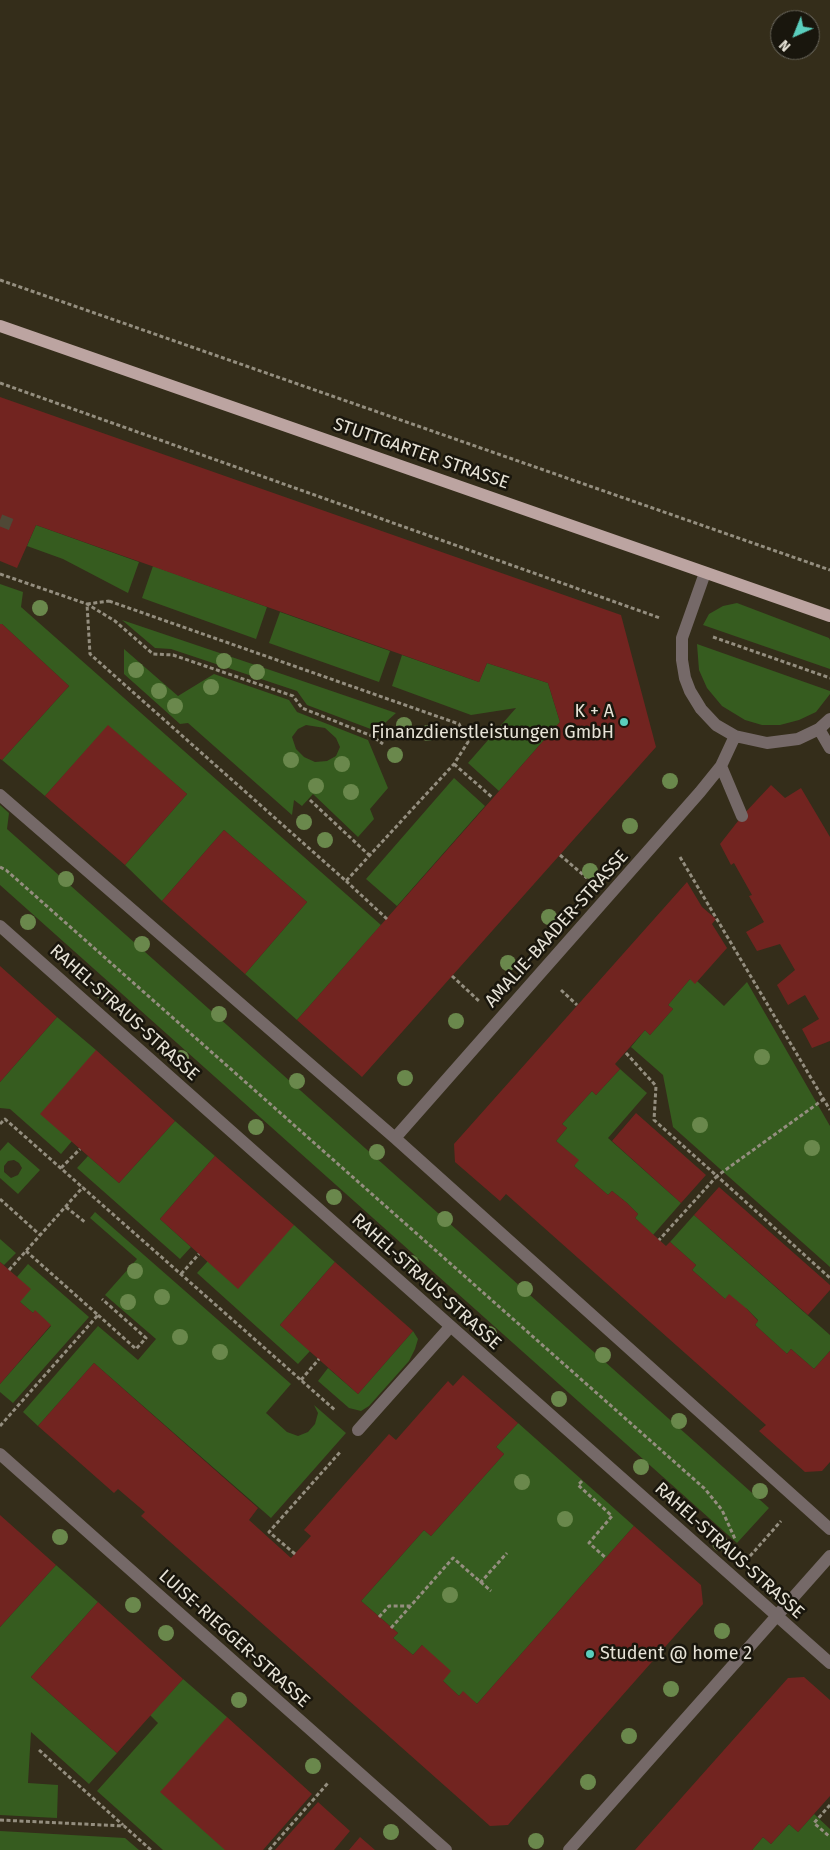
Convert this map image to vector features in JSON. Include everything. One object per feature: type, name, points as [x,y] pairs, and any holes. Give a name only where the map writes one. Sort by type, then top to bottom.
[{"type":"main road","name":"STUTTGARTER STRASSE","points":[[0,326],[830,616]]},
{"type":"street","points":[[705,573],[682,638],[682,660],[685,678],[701,709],[716,725],[735,736],[767,743],[798,739],[819,729],[830,718]]},
{"type":"street","points":[[819,729],[830,748]]},
{"type":"street","name":"AMALIE-BAADER-STRASSE","points":[[395,1138],[665,833],[720,766],[735,736]]},
{"type":"street","points":[[720,766],[742,816]]},
{"type":"street","points":[[0,795],[395,1138],[830,1529]]},
{"type":"street","name":"RAHEL-STRAUS-STRASSE","points":[[0,926],[830,1663]]},
{"type":"street","points":[[358,1430],[450,1327]]},
{"type":"street","name":"LUISE-RIEGGER-STRASSE","points":[[0,1454],[446,1850]]},
{"type":"street","points":[[569,1850],[830,1556]]},
{"type":"path","points":[[0,280],[830,570]]},
{"type":"path","points":[[0,383],[830,678]]},
{"type":"path","points":[[0,574],[87,604],[115,621],[153,654],[173,655],[293,696],[302,708],[372,736],[383,744]]},
{"type":"path","points":[[87,604],[109,600],[460,724],[468,742],[454,764],[346,881]]},
{"type":"path","points":[[87,604],[90,654],[387,919]]},
{"type":"path","points":[[454,764],[493,798]]},
{"type":"path","points":[[310,800],[370,856]]},
{"type":"path","points":[[665,833],[830,1110]]},
{"type":"path","points":[[560,855],[608,897]]},
{"type":"path","points":[[0,867],[21,883],[705,1489],[722,1510],[737,1543]]},
{"type":"path","points":[[452,976],[499,1020]]},
{"type":"path","points":[[626,1052],[656,1086],[654,1120],[830,1278]]},
{"type":"path","points":[[659,1240],[717,1176],[824,1099]]},
{"type":"path","points":[[0,1124],[5,1119],[358,1430],[269,1532],[295,1554]]},
{"type":"path","points":[[61,1168],[80,1149]]},
{"type":"path","points":[[9,1270],[83,1188]]},
{"type":"path","points":[[0,1199],[40,1235]]},
{"type":"path","points":[[66,1207],[86,1223]]},
{"type":"path","points":[[26,1251],[136,1349],[146,1338],[102,1299]]},
{"type":"path","points":[[181,1274],[199,1254]]},
{"type":"path","points":[[0,1427],[98,1315]]},
{"type":"path","points":[[301,1380],[319,1359]]},
{"type":"path","points":[[582,1481],[578,1485],[612,1516],[589,1543],[606,1558]]},
{"type":"path","points":[[731,1576],[799,1501]]},
{"type":"path","points":[[480,1582],[507,1553]]},
{"type":"path","points":[[391,1628],[453,1558],[490,1591]]},
{"type":"path","points":[[379,1617],[388,1606],[411,1606]]},
{"type":"path","points":[[39,1750],[151,1850]]},
{"type":"path","points":[[269,1850],[347,1762]]},
{"type":"path","points":[[830,1805],[814,1823],[830,1837]]},
{"type":"path","points":[[814,1814],[819,1818]]},
{"type":"path","points":[[0,1820],[124,1826]]},
{"type":"green space","points":[[36,525],[139,562],[128,593],[63,559],[27,546]]},
{"type":"green space","points":[[153,566],[267,607],[256,639],[142,598]]},
{"type":"green space","points":[[0,584],[23,592],[21,607],[381,925],[297,1020],[245,974],[307,902],[224,830],[162,901],[125,865],[187,794],[108,726],[45,796],[2,760],[69,686],[0,624]]},
{"type":"green space","points":[[737,603],[829,638],[830,669],[703,625],[709,614],[723,606]]},
{"type":"green space","points":[[280,612],[390,651],[379,682],[269,643]]},
{"type":"green space","points":[[122,620],[396,713],[376,731],[307,705],[297,691],[171,649],[155,648]]},
{"type":"green space","points":[[697,644],[830,691],[830,694],[816,712],[799,720],[780,725],[762,725],[745,720],[722,706],[707,688],[699,670]]},
{"type":"green space","points":[[124,649],[178,696],[214,674],[289,700],[297,712],[368,740],[388,788],[370,809],[374,819],[358,837],[313,794],[302,806],[294,800],[292,815],[188,723],[180,724],[124,674]],"holes":[[[306,725],[325,728],[336,738],[340,747],[336,756],[327,761],[315,762],[304,757],[296,749],[292,737],[298,729]]]},
{"type":"green space","points":[[402,655],[479,682],[487,663],[548,683],[560,722],[499,791],[468,763],[516,708],[471,715],[392,686]]},
{"type":"green space","points":[[454,778],[485,806],[397,906],[366,879]]},
{"type":"green space","points":[[0,805],[9,813],[7,829],[769,1508],[737,1543],[0,885]]},
{"type":"green space","points":[[690,979],[697,981],[724,1006],[747,982],[830,1126],[830,1267],[673,1127],[663,1075],[631,1047],[645,1030],[650,1035],[673,1009],[668,1005]]},
{"type":"green space","points":[[57,1017],[96,1050],[72,1141],[61,1154],[10,1109],[0,1108],[0,1082]]},
{"type":"green space","points":[[620,1069],[647,1093],[608,1138],[681,1203],[653,1235],[635,1218],[638,1214],[627,1203],[612,1191],[608,1195],[574,1166],[578,1160],[556,1141],[567,1128],[562,1124],[592,1091],[596,1095]]},
{"type":"green space","points":[[175,1121],[215,1156],[160,1219],[191,1247],[180,1259],[77,1168],[88,1156],[119,1183]]},
{"type":"green space","points":[[8,1142],[40,1170],[18,1194],[0,1178],[0,1151]],"holes":[[[14,1160],[22,1168],[18,1175],[11,1178],[4,1172],[4,1166],[8,1161]]]},
{"type":"green space","points":[[95,1212],[291,1384],[266,1413],[287,1432],[298,1436],[308,1432],[315,1424],[318,1413],[314,1405],[346,1433],[271,1518],[94,1363],[38,1426],[23,1412],[98,1326],[138,1360],[156,1339],[105,1295],[137,1259],[90,1218]]},
{"type":"green space","points":[[694,1215],[830,1335],[830,1351],[814,1369],[791,1349],[787,1354],[755,1325],[758,1320],[747,1309],[725,1299],[692,1270],[696,1265],[670,1242]]},
{"type":"green space","points":[[294,1225],[335,1262],[280,1325],[310,1351],[298,1364],[197,1273],[208,1261]]},
{"type":"green space","points":[[0,1239],[16,1253],[4,1265],[0,1262]]},
{"type":"green space","points":[[28,1264],[89,1317],[13,1403],[0,1392],[0,1384],[51,1326],[35,1311],[33,1313],[20,1302],[17,1277]]},
{"type":"green space","points":[[413,1331],[418,1339],[409,1361],[369,1406],[361,1411],[349,1408],[318,1381],[328,1368],[358,1394]]},
{"type":"green space","points":[[518,1423],[634,1526],[477,1704],[463,1692],[459,1696],[443,1681],[422,1645],[413,1655],[393,1638],[398,1633],[361,1601],[424,1530],[431,1536],[504,1454],[496,1447]]},
{"type":"green space","points":[[56,1565],[98,1602],[31,1677],[117,1753],[89,1784],[31,1732],[28,1783],[58,1785],[57,1818],[0,1815],[0,1627]]},
{"type":"green space","points":[[183,1679],[227,1717],[225,1850],[163,1850],[97,1791],[158,1723],[150,1715]]},
{"type":"green space","points":[[814,1814],[830,1829],[830,1850],[752,1850],[763,1837],[771,1844],[789,1824],[798,1832]]},
{"type":"green space","points":[[0,1831],[125,1838],[139,1850],[0,1850]]},
{"type":"building","points":[[0,397],[621,615],[656,747],[362,1077],[297,1020],[560,722],[548,683],[487,663],[479,682],[36,525],[17,568],[0,561]]},
{"type":"building","points":[[0,624],[69,686],[2,760],[0,759]]},
{"type":"building","points":[[108,725],[187,794],[125,865],[45,796]]},
{"type":"building","points":[[771,785],[785,798],[801,788],[830,837],[830,1041],[812,1048],[802,1029],[819,1019],[805,995],[788,1005],[777,985],[795,970],[780,944],[757,951],[746,932],[764,922],[749,896],[752,895],[734,863],[731,865],[720,844],[742,816]]},
{"type":"building","points":[[224,830],[307,902],[245,974],[162,901]]},
{"type":"building","points":[[687,882],[702,907],[716,919],[712,924],[727,948],[695,984],[690,979],[668,1005],[673,1009],[650,1035],[645,1030],[615,1064],[620,1069],[596,1095],[592,1091],[562,1124],[567,1128],[556,1141],[579,1160],[574,1166],[608,1195],[612,1191],[627,1203],[638,1214],[635,1218],[666,1246],[670,1242],[696,1265],[692,1270],[725,1299],[729,1294],[747,1309],[758,1321],[755,1325],[787,1354],[791,1349],[814,1369],[830,1351],[830,1462],[822,1471],[805,1472],[759,1431],[766,1425],[506,1194],[500,1201],[455,1162],[454,1144]]},
{"type":"building","points":[[0,966],[57,1017],[0,1082]]},
{"type":"building","points":[[96,1050],[175,1121],[119,1183],[40,1114]]},
{"type":"building","points":[[636,1113],[706,1175],[681,1203],[612,1141]]},
{"type":"building","points":[[215,1156],[294,1225],[238,1289],[160,1219]]},
{"type":"building","points":[[719,1187],[830,1285],[830,1290],[808,1315],[694,1215]]},
{"type":"building","points":[[0,1262],[31,1289],[20,1302],[33,1313],[35,1310],[51,1325],[0,1384]]},
{"type":"building","points":[[335,1262],[413,1331],[358,1394],[280,1325]]},
{"type":"building","points":[[94,1363],[258,1508],[249,1520],[291,1558],[311,1536],[304,1530],[389,1434],[396,1440],[448,1381],[453,1386],[463,1375],[518,1423],[496,1447],[504,1454],[431,1536],[424,1530],[361,1601],[398,1633],[393,1638],[413,1655],[422,1645],[451,1671],[443,1681],[459,1696],[463,1691],[477,1704],[634,1526],[701,1585],[703,1604],[508,1825],[490,1826],[141,1516],[145,1512],[118,1489],[114,1493],[38,1426]]},
{"type":"building","points":[[0,1515],[56,1565],[0,1627]]},
{"type":"building","points":[[98,1602],[183,1679],[117,1753],[31,1677]]},
{"type":"building","points":[[804,1677],[830,1700],[830,1796],[798,1832],[789,1824],[771,1844],[763,1837],[752,1850],[635,1850],[788,1678]]},
{"type":"building","points":[[227,1717],[312,1794],[263,1850],[225,1850],[160,1792]]},
{"type":"building","points":[[318,1802],[350,1831],[334,1850],[275,1850]]},
{"type":"building","points":[[360,1837],[375,1850],[349,1850]]},
{"type":"tunnel","points":[[0,520],[15,526]]},
{"type":"place","name":"K + A Finanzdienstleistungen GmbH","points":[[624,722]]},
{"type":"place","name":"Student @ home 2","points":[[590,1654]]}]
